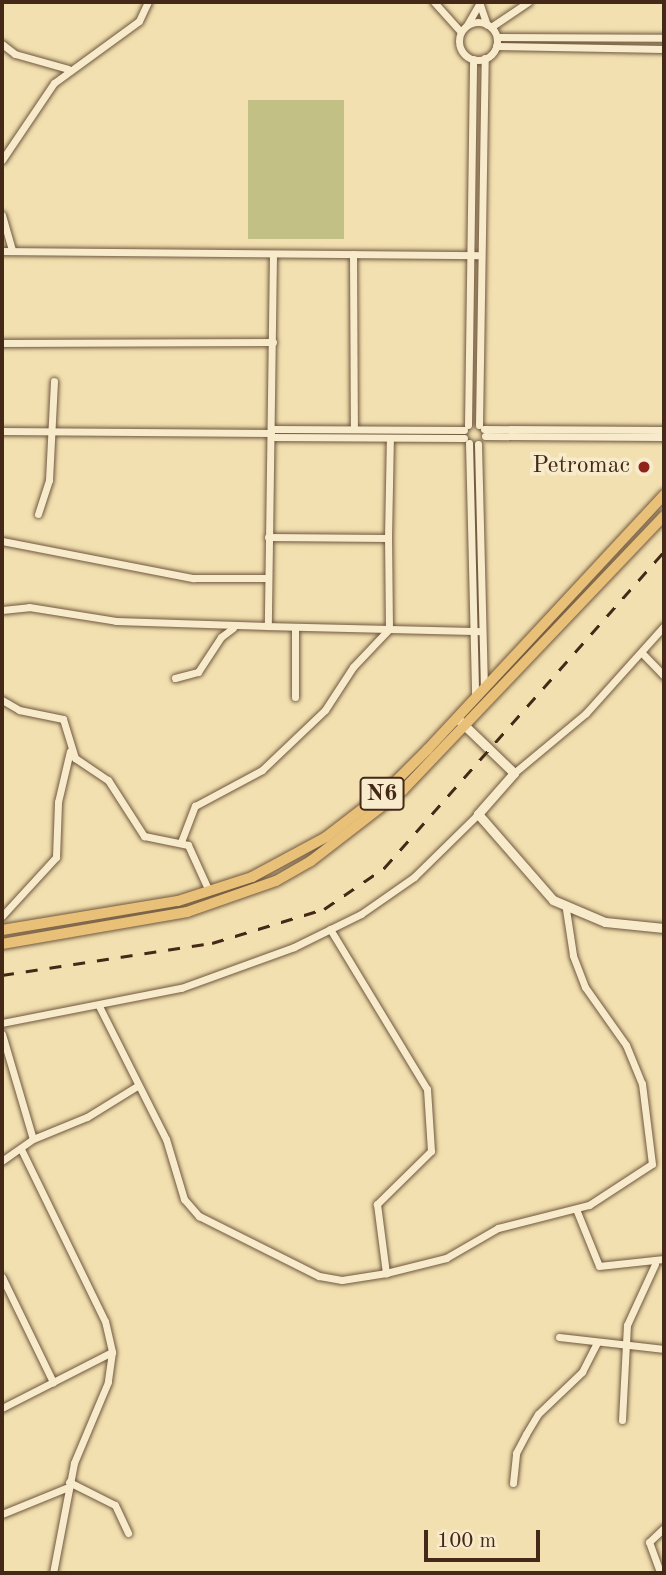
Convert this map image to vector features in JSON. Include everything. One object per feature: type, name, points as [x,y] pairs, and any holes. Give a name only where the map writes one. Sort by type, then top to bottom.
[{"type":"highway","name":"N6","points":[[2,930],[141,909],[209,891],[252,877],[326,837],[387,790],[664,495]]},
{"type":"highway","name":"N6","points":[[2,944],[163,917],[276,881],[363,826],[465,725],[664,516]]},
{"type":"street","points":[[2,160],[33,108],[68,69],[138,21],[148,2]]},
{"type":"street","points":[[434,2],[464,29],[489,26],[528,2]]},
{"type":"street","points":[[475,696],[470,631],[466,434],[473,59],[460,45],[464,29],[479,3]]},
{"type":"street","points":[[479,3],[496,37],[496,46],[485,58],[480,255],[483,430],[478,444],[480,631],[484,687]]},
{"type":"street","points":[[496,37],[664,38]]},
{"type":"street","points":[[2,44],[15,54],[68,69]]},
{"type":"street","points":[[496,46],[664,49]]},
{"type":"street","points":[[473,59],[485,58]]},
{"type":"street","points":[[2,215],[12,251]]},
{"type":"street","points":[[2,251],[480,255]]},
{"type":"street","points":[[268,626],[273,254]]},
{"type":"street","points":[[353,254],[354,429]]},
{"type":"street","points":[[2,343],[273,342]]},
{"type":"street","points":[[38,514],[55,431],[54,381]]},
{"type":"street","points":[[271,433],[354,429],[466,434],[478,444]]},
{"type":"street","points":[[483,430],[664,437]]},
{"type":"street","points":[[2,431],[271,433],[390,438],[466,434],[483,430],[664,430]]},
{"type":"street","points":[[181,842],[195,806],[262,770],[325,710],[353,667],[388,629],[390,438]]},
{"type":"street","points":[[268,537],[388,538]]},
{"type":"street","points":[[2,541],[193,578],[267,578]]},
{"type":"street","points":[[2,610],[29,607],[116,621],[234,628],[268,626],[480,631]]},
{"type":"street","points":[[2,1023],[99,1006],[231,973],[330,929],[414,877],[514,774],[586,713],[664,626]]},
{"type":"street","points":[[175,678],[198,672],[221,637],[234,628]]},
{"type":"street","points":[[295,628],[295,697]]},
{"type":"street","points":[[642,653],[664,676]]},
{"type":"street","points":[[2,699],[19,710],[63,719],[70,751],[61,781],[56,857],[2,916]]},
{"type":"street","points":[[456,717],[514,774]]},
{"type":"street","points":[[70,751],[108,780],[144,836],[181,842],[194,852],[209,891]]},
{"type":"street","points":[[478,814],[566,909],[605,922],[664,928]]},
{"type":"street","points":[[99,1006],[166,1139],[184,1199],[199,1216],[318,1276],[342,1280],[386,1273],[446,1258],[498,1228],[576,1209],[642,1175],[652,1164],[653,1147],[639,1072],[610,1019],[585,987],[573,955],[566,909]]},
{"type":"street","points":[[330,929],[427,1089],[431,1151],[377,1205],[386,1273]]},
{"type":"street","points":[[2,1034],[33,1139]]},
{"type":"street","points":[[2,1161],[33,1139],[87,1117],[137,1086]]},
{"type":"street","points":[[21,1149],[105,1321],[112,1352],[108,1382],[69,1484],[53,1573]]},
{"type":"street","points":[[576,1209],[599,1266],[655,1264],[664,1259]]},
{"type":"street","points":[[622,1420],[623,1342],[655,1264]]},
{"type":"street","points":[[2,1277],[53,1382]]},
{"type":"street","points":[[559,1337],[597,1343],[623,1342],[664,1349]]},
{"type":"street","points":[[513,1483],[516,1452],[538,1414],[577,1379],[597,1343]]},
{"type":"street","points":[[2,1408],[112,1352]]},
{"type":"street","points":[[2,1514],[69,1484],[115,1505],[128,1533]]},
{"type":"street","points":[[661,1571],[649,1542],[664,1528]]},
{"type":"shaded area","points":[[248,100],[344,100],[344,239],[248,239]]},
{"type":"railway","points":[[2,975],[212,943],[324,909],[384,868],[664,552]]},
{"type":"place","name":"Petromac","points":[[644,467]]}]
